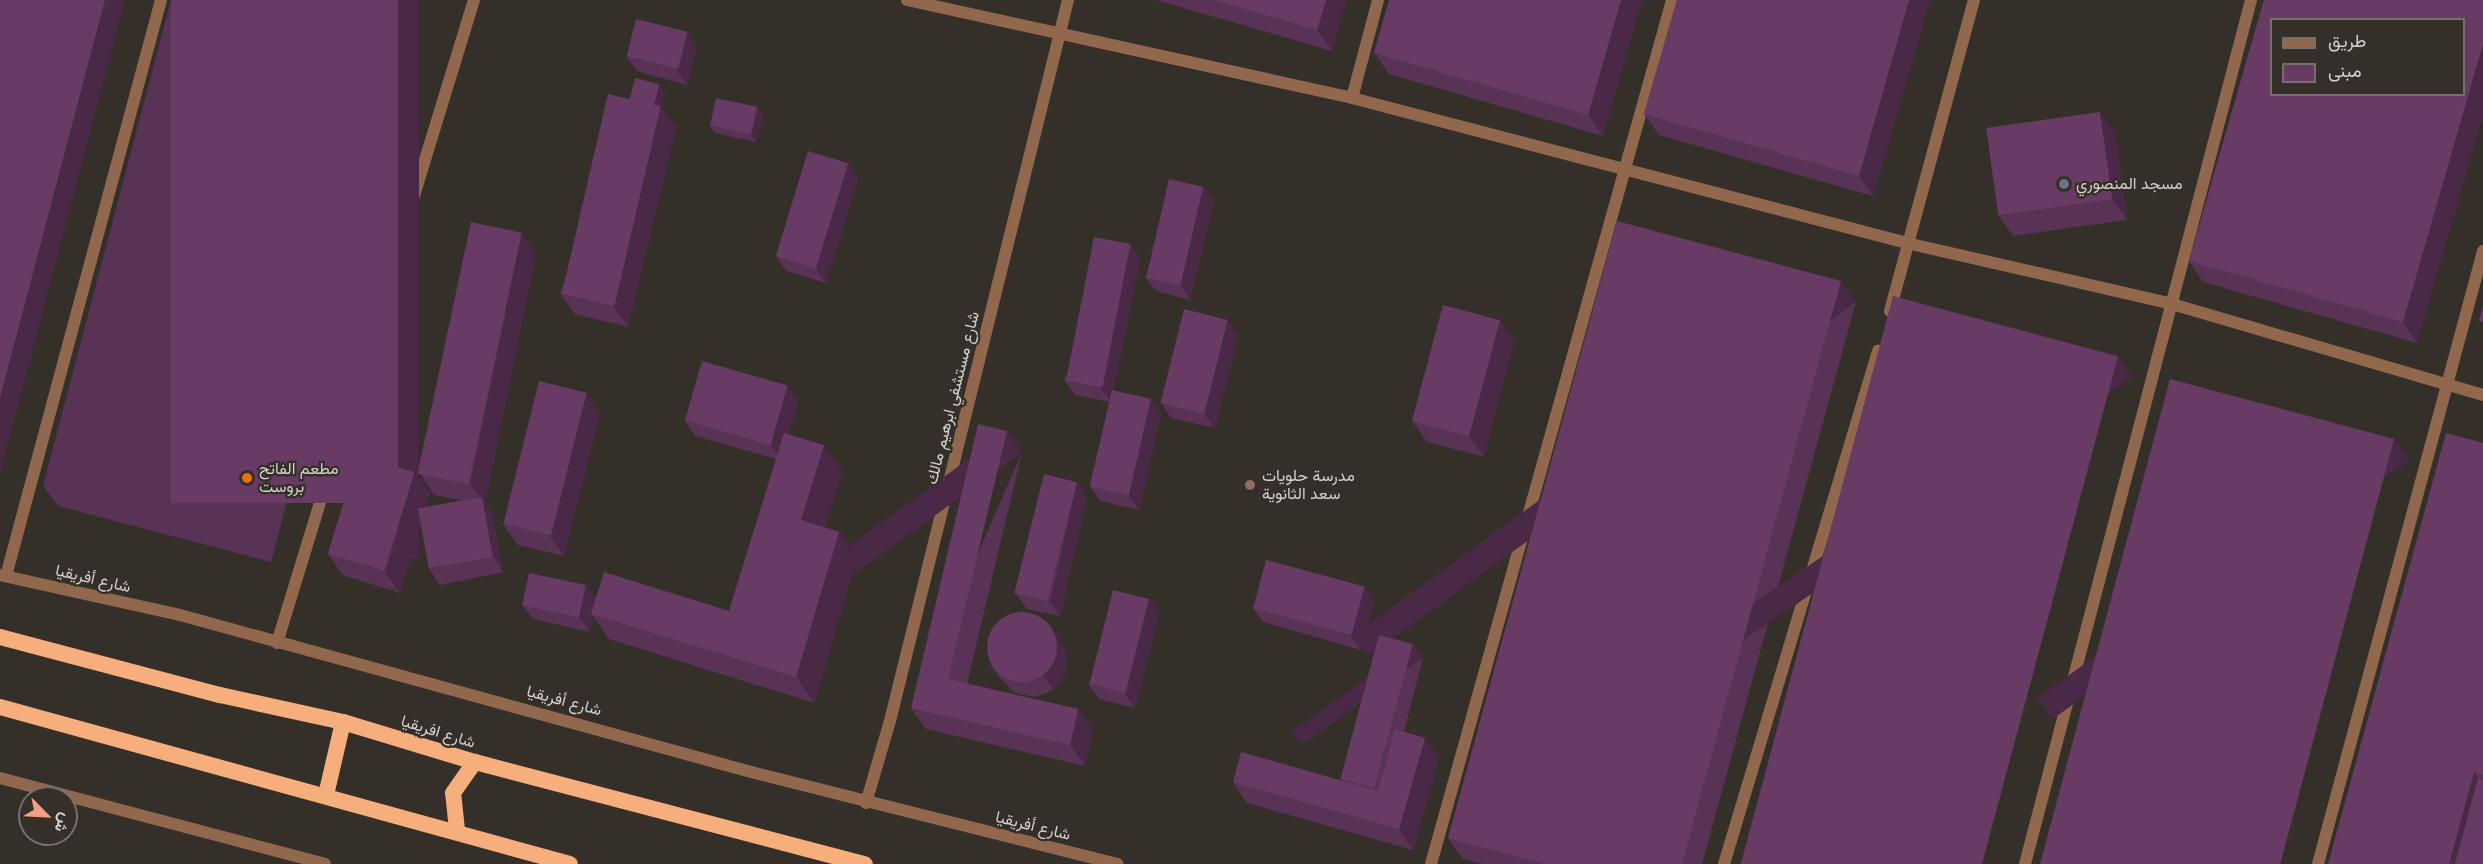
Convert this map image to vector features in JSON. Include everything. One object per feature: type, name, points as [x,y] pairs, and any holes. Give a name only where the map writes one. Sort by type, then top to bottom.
[{"type":"highway","name":"شارع افريقيا","points":[[0,637],[220,695],[344,722],[475,762],[865,864]]},
{"type":"highway","points":[[0,707],[457,830],[570,864]]},
{"type":"highway","points":[[326,795],[344,722]]},
{"type":"highway","points":[[457,830],[453,793],[475,762]]},
{"type":"street","points":[[3,575],[161,0]]},
{"type":"street","points":[[277,643],[474,0]]},
{"type":"street","points":[[907,0],[1060,36],[1352,98],[1624,171],[1911,244],[2172,304],[2483,395]]},
{"type":"street","name":"شارع مستشفي ابرهيم مالك","points":[[866,803],[890,721],[1068,0]]},
{"type":"street","points":[[1352,98],[1378,0]]},
{"type":"street","points":[[1431,864],[1672,0]]},
{"type":"street","points":[[1724,864],[1911,244],[1974,0]]},
{"type":"street","points":[[2025,864],[2251,0]]},
{"type":"street","points":[[2318,864],[2449,385],[2483,251]]},
{"type":"street","name":"شارع أفريقيا","points":[[3,575],[180,615],[866,803],[1118,864]]},
{"type":"street","points":[[0,778],[325,864]]},
{"type":"building","points":[[0,0],[105,0],[0,398]]},
{"type":"building","points":[[171,0],[398,0],[398,503],[171,503]]},
{"type":"building","points":[[1214,0],[1326,0],[1317,30]]},
{"type":"building","points":[[1389,0],[1621,0],[1588,115],[1374,53]]},
{"type":"building","points":[[1677,0],[1909,0],[1859,176],[1644,114]]},
{"type":"building","points":[[2264,0],[2483,0],[2483,44],[2403,322],[2189,261]]},
{"type":"building","points":[[636,19],[687,32],[678,69],[627,56]]},
{"type":"building","points":[[635,78],[659,84],[654,105],[630,99]]},
{"type":"building","points":[[608,94],[661,106],[615,306],[562,294]]},
{"type":"building","points":[[716,98],[757,107],[751,134],[710,125]]},
{"type":"building","name":"مسجد المنصوري","points":[[2100,112],[2112,199],[1998,215],[1986,128]]},
{"type":"building","points":[[808,151],[848,163],[816,268],[776,256]]},
{"type":"building","points":[[1169,179],[1203,187],[1180,285],[1146,277]]},
{"type":"building","points":[[1617,221],[1841,281],[1682,864],[1545,864],[1448,838]]},
{"type":"building","points":[[471,222],[522,233],[468,484],[418,473]]},
{"type":"building","points":[[1094,237],[1130,244],[1102,387],[1066,380]]},
{"type":"building","points":[[1893,296],[2118,356],[1982,864],[1741,864]]},
{"type":"building","points":[[1443,305],[1500,320],[1469,436],[1412,421]]},
{"type":"building","points":[[2483,306],[2483,322],[2479,321]]},
{"type":"building","points":[[1184,309],[1228,320],[1204,414],[1161,403]]},
{"type":"building","points":[[702,361],[788,386],[770,445],[685,421]]},
{"type":"building","points":[[2170,379],[2394,439],[2280,864],[2040,864]]},
{"type":"building","points":[[539,381],[587,393],[551,535],[503,524]]},
{"type":"building","points":[[1112,390],[1151,399],[1129,495],[1090,486]]},
{"type":"building","points":[[978,424],[1007,431],[948,679],[1078,709],[1070,745],[911,708]]},
{"type":"building","points":[[784,433],[824,445],[801,520],[839,532],[796,677],[591,614],[604,572],[729,611]]},
{"type":"building","points":[[2446,433],[2483,443],[2483,775],[2474,772],[2449,864],[2328,864]]},
{"type":"building","points":[[358,455],[414,472],[384,571],[328,553]]},
{"type":"building","points":[[1044,474],[1077,482],[1047,602],[1014,593]]},
{"type":"building","points":[[482,497],[493,557],[429,568],[418,508]]},
{"type":"building","points":[[1266,560],[1365,586],[1352,635],[1253,608]]},
{"type":"building","points":[[529,573],[586,585],[579,617],[522,605]]},
{"type":"building","points":[[1113,590],[1149,599],[1125,693],[1090,684]]},
{"type":"building","points":[[1022,612],[1035,615],[1047,622],[1054,634],[1057,647],[1054,660],[1047,672],[1035,679],[1022,682],[1009,679],[997,672],[990,660],[987,647],[990,634],[997,622],[1009,615]]},
{"type":"building","points":[[1379,635],[1413,644],[1374,788],[1340,779]]},
{"type":"building","points":[[1395,729],[1425,738],[1399,829],[1233,782],[1241,752],[1378,791]]},
{"type":"building","points":[[2478,778],[2483,780],[2483,864],[2455,864]]},
{"type":"place","name":"مسجد المنصوري","points":[[2064,184]]},
{"type":"place","name":"مطعم الفاتح بروست","points":[[247,478]]},
{"type":"place","name":"مدرسة حلويات سعد الثانوية","points":[[1250,485]]}]
